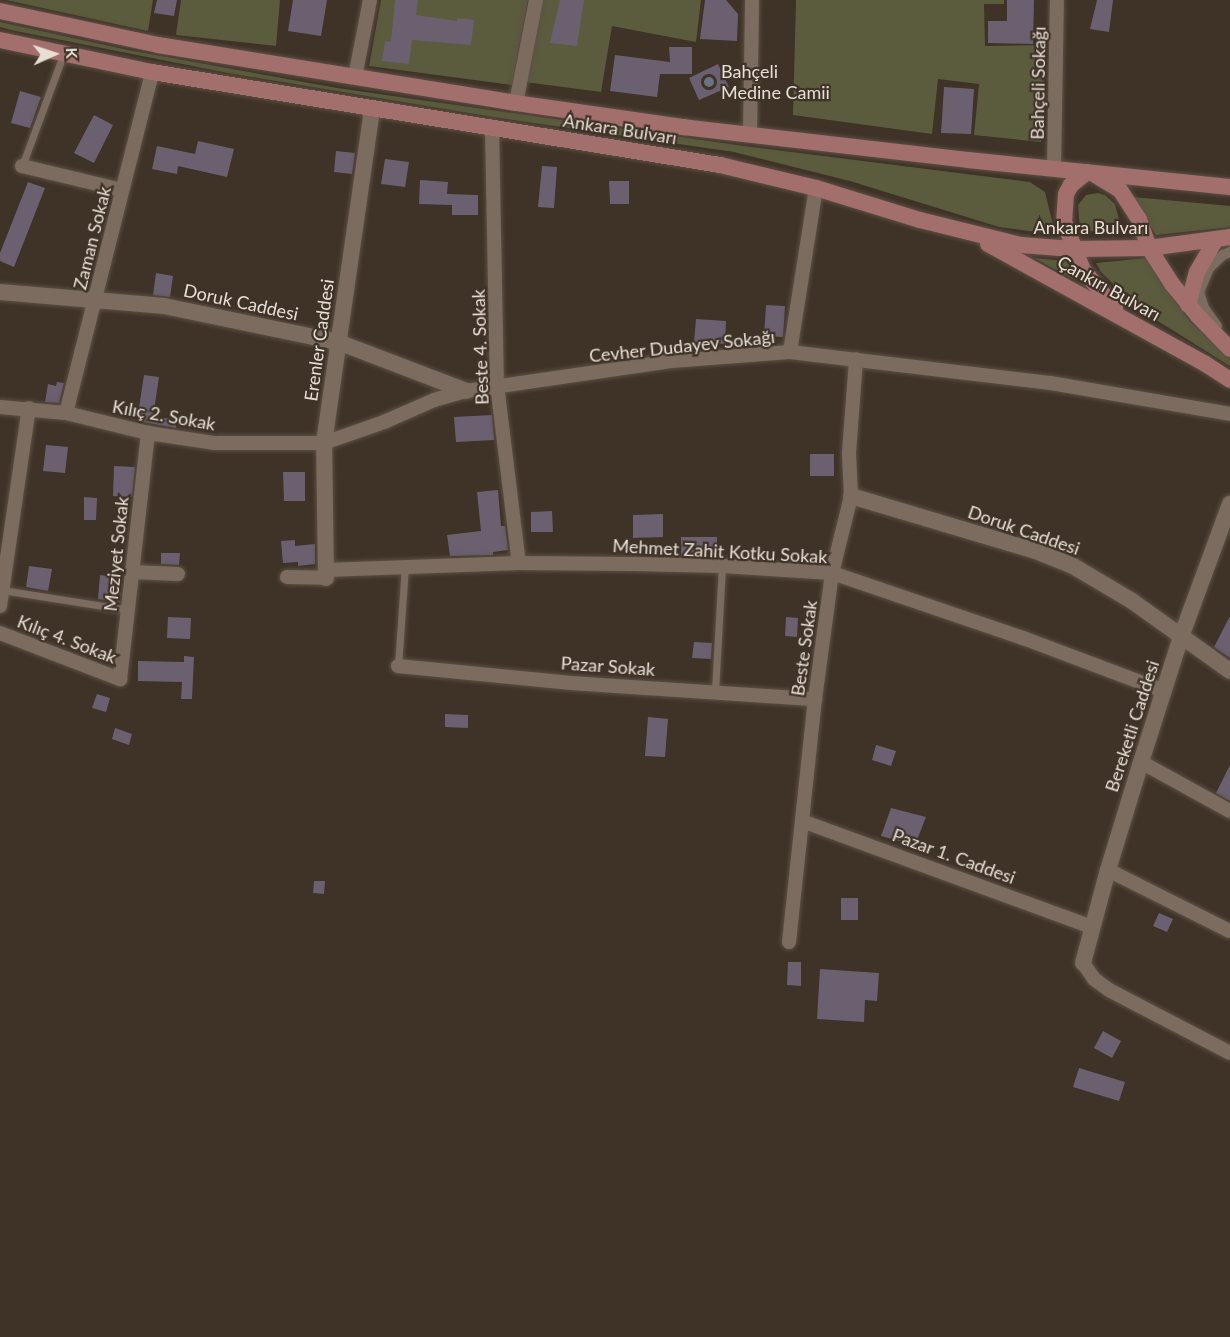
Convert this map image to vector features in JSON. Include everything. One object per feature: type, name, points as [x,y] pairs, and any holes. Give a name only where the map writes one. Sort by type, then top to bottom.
[{"type":"main road","name":"Ankara Bulvarı","points":[[0,11],[158,45],[516,103],[968,160],[1054,167],[1230,187]]},
{"type":"main road","name":"Ankara Bulvarı","points":[[0,40],[152,72],[372,110],[720,165],[816,188],[969,233],[1021,245],[1073,249],[1149,248],[1223,238]]},
{"type":"main road","name":"Çankırı Bulvarı","points":[[1087,172],[1120,190],[1139,219],[1149,248],[1188,305],[1230,349]]},
{"type":"main road","points":[[1087,172],[1071,185],[1064,201],[1064,222],[1073,249],[1090,280],[1125,319]]},
{"type":"main road","name":"Çankırı Bulvarı","points":[[969,233],[1230,380]]},
{"type":"main road","points":[[1188,305],[1197,272],[1223,238]]},
{"type":"street","points":[[355,77],[370,0]]},
{"type":"street","points":[[516,103],[536,0]]},
{"type":"street","points":[[750,134],[752,0]]},
{"type":"street","name":"Bahçeli Sokağı","points":[[1054,167],[1058,0]]},
{"type":"street","name":"Zaman Sokak","points":[[66,413],[152,72]]},
{"type":"street","name":"Erenler Caddesi","points":[[326,574],[324,442],[372,110]]},
{"type":"street","name":"Beste 4. Sokak","points":[[492,128],[497,385],[519,563]]},
{"type":"street","points":[[22,166],[122,190]]},
{"type":"street","points":[[790,352],[816,188]]},
{"type":"street","points":[[1230,252],[1223,255],[1209,268],[1199,292],[1204,308],[1230,341]]},
{"type":"street","name":"Doruk Caddesi","points":[[0,292],[164,306],[338,342],[466,391]]},
{"type":"street","name":"Cevher Dudayev Sokağı","points":[[324,442],[384,422],[434,400],[497,385],[671,361],[790,352],[1051,383],[1230,414]]},
{"type":"street","name":"Beste Sokak","points":[[789,942],[815,699],[832,573],[851,496],[849,453],[856,359]]},
{"type":"street","name":"Kılıç 2. Sokak","points":[[0,407],[66,413],[148,433],[215,443],[324,442]]},
{"type":"street","points":[[0,606],[29,408]]},
{"type":"street","name":"Meziyet Sokak","points":[[120,679],[148,433]]},
{"type":"street","name":"Doruk Caddesi","points":[[851,496],[1035,551],[1073,566],[1132,601],[1230,671]]},
{"type":"street","name":"Bereketli Caddesi","points":[[1083,963],[1107,870],[1181,637],[1230,504]]},
{"type":"street","name":"Mehmet Zahit Kotku Sokak","points":[[287,578],[405,567],[519,563],[722,566],[832,573],[1023,638],[1164,691]]},
{"type":"street","points":[[132,572],[178,574]]},
{"type":"street","name":"Kılıç 4. Sokak","points":[[0,633],[120,679]]},
{"type":"street","name":"Pazar Sokak","points":[[398,666],[571,682],[815,699]]},
{"type":"street","points":[[1141,762],[1230,812]]},
{"type":"street","name":"Pazar 1. Caddesi","points":[[802,821],[1092,927]]},
{"type":"street","points":[[1107,870],[1230,931]]},
{"type":"street","points":[[1083,963],[1094,980],[1109,990],[1230,1053]]},
{"type":"lane","points":[[22,166],[63,55]]},
{"type":"lane","points":[[715,691],[722,566]]},
{"type":"lane","points":[[398,666],[405,567]]},
{"type":"lane","points":[[2,590],[128,610]]},
{"type":"green space","points":[[6,0],[153,0],[148,31]]},
{"type":"green space","points":[[181,0],[280,0],[276,46],[176,35]]},
{"type":"green space","points":[[381,0],[528,0],[512,85],[369,66]]},
{"type":"green space","points":[[541,0],[701,0],[696,42],[612,26],[601,92],[525,82]]},
{"type":"green space","points":[[796,0],[1004,0],[1004,4],[984,4],[985,46],[1045,45],[1041,142],[974,135],[979,84],[938,79],[932,134],[793,115]]},
{"type":"green space","points":[[0,22],[128,50],[337,88],[737,145],[1030,182],[1045,192],[1054,229],[1051,233],[1043,233],[999,227],[850,181],[734,152],[493,117],[228,73],[11,30],[0,27]]},
{"type":"green space","points":[[1098,193],[1105,195],[1115,204],[1120,223],[1119,229],[1115,232],[1080,229],[1078,205],[1086,195]]},
{"type":"green space","points":[[1133,197],[1230,206],[1230,227],[1156,235]]},
{"type":"green space","points":[[1034,258],[1066,261],[1081,281],[1073,279]]},
{"type":"green space","points":[[1147,258],[1160,281],[1189,320],[1230,359],[1230,366],[1137,308],[1101,272],[1096,263]]},
{"type":"building","points":[[157,0],[177,0],[174,16],[154,13]]},
{"type":"building","points":[[293,0],[327,0],[321,36],[288,31]]},
{"type":"building","points":[[395,0],[418,0],[416,15],[457,21],[457,18],[474,20],[471,45],[412,40],[409,64],[382,61],[385,41],[391,42]]},
{"type":"building","points":[[560,0],[584,0],[577,46],[550,43]]},
{"type":"building","points":[[705,0],[726,0],[738,14],[737,41],[700,39]]},
{"type":"building","points":[[1007,0],[1034,0],[1033,44],[988,43],[988,21],[1007,21]]},
{"type":"building","points":[[1097,0],[1113,0],[1109,32],[1090,29]]},
{"type":"building","points":[[669,47],[692,47],[692,74],[660,74],[657,97],[610,91],[615,55],[670,62]]},
{"type":"building","name":"Bahçeli Medine Camii","points":[[718,64],[729,87],[699,100],[689,78]]},
{"type":"building","points":[[944,87],[974,89],[971,134],[941,133]]},
{"type":"building","points":[[20,91],[41,97],[30,128],[11,123]]},
{"type":"building","points":[[94,115],[113,125],[94,163],[74,153]]},
{"type":"building","points":[[198,141],[234,149],[227,177],[178,166],[177,174],[152,169],[157,146],[195,154]]},
{"type":"building","points":[[336,151],[355,153],[352,174],[334,172]]},
{"type":"building","points":[[385,159],[409,162],[405,187],[381,184]]},
{"type":"building","points":[[542,166],[557,167],[554,208],[538,207]]},
{"type":"building","points":[[420,180],[448,182],[447,194],[478,195],[478,215],[452,215],[452,205],[419,204]]},
{"type":"building","points":[[609,181],[629,181],[629,204],[610,204]]},
{"type":"building","points":[[28,182],[45,188],[14,267],[0,261],[0,253]]},
{"type":"building","points":[[156,273],[173,276],[170,297],[153,295]]},
{"type":"building","points":[[766,305],[785,306],[783,337],[764,336]]},
{"type":"building","points":[[696,319],[726,321],[725,344],[694,342]]},
{"type":"building","points":[[144,375],[159,377],[153,417],[176,419],[176,428],[137,421]]},
{"type":"building","points":[[57,382],[64,383],[59,403],[45,402],[48,384],[56,386]]},
{"type":"building","points":[[492,415],[494,440],[456,442],[454,417]]},
{"type":"building","points":[[46,445],[68,447],[65,473],[43,471]]},
{"type":"building","points":[[810,454],[834,454],[834,476],[810,476]]},
{"type":"building","points":[[114,466],[135,467],[132,497],[113,496]]},
{"type":"building","points":[[283,472],[305,472],[305,501],[284,501]]},
{"type":"building","points":[[498,490],[501,526],[505,526],[508,550],[493,552],[493,555],[450,556],[447,535],[481,531],[477,492]]},
{"type":"building","points":[[84,497],[97,498],[96,520],[84,520]]},
{"type":"building","points":[[552,511],[553,532],[531,532],[531,512]]},
{"type":"building","points":[[663,514],[663,537],[633,538],[633,515]]},
{"type":"building","points":[[681,537],[717,537],[717,557],[681,556]]},
{"type":"building","points":[[295,540],[295,546],[315,544],[315,564],[298,566],[298,562],[283,563],[281,541]]},
{"type":"building","points":[[161,553],[180,553],[179,565],[161,564]]},
{"type":"building","points":[[29,566],[52,569],[48,591],[26,587]]},
{"type":"building","points":[[100,575],[122,578],[120,602],[98,599]]},
{"type":"building","points":[[1230,616],[1230,658],[1214,647]]},
{"type":"building","points":[[168,617],[191,618],[190,639],[167,638]]},
{"type":"building","points":[[786,617],[798,618],[797,637],[785,636]]},
{"type":"building","points":[[694,642],[712,643],[711,659],[692,658]]},
{"type":"building","points":[[184,656],[194,657],[192,699],[181,699],[182,682],[138,681],[138,661],[184,662]]},
{"type":"building","points":[[97,694],[110,698],[106,712],[92,708]]},
{"type":"building","points":[[445,714],[468,715],[468,728],[445,727]]},
{"type":"building","points":[[648,717],[668,719],[665,757],[645,756]]},
{"type":"building","points":[[115,728],[132,734],[129,745],[112,739]]},
{"type":"building","points":[[876,745],[896,751],[891,766],[872,760]]},
{"type":"building","points":[[1230,765],[1230,801],[1216,793]]},
{"type":"building","points":[[891,808],[926,817],[915,845],[881,836]]},
{"type":"building","points":[[314,881],[325,881],[324,894],[313,893]]},
{"type":"building","points":[[841,898],[858,898],[858,920],[841,920]]},
{"type":"building","points":[[1159,913],[1173,919],[1167,932],[1153,926]]},
{"type":"building","points":[[788,962],[801,962],[801,986],[787,985]]},
{"type":"building","points":[[820,969],[879,973],[877,1001],[865,1000],[864,1022],[817,1019]]},
{"type":"building","points":[[1103,1031],[1121,1041],[1112,1058],[1094,1048]]},
{"type":"building","points":[[1079,1068],[1125,1082],[1119,1101],[1073,1087]]},
{"type":"place","name":"Bahçeli Medine Camii","points":[[709,82]]}]
